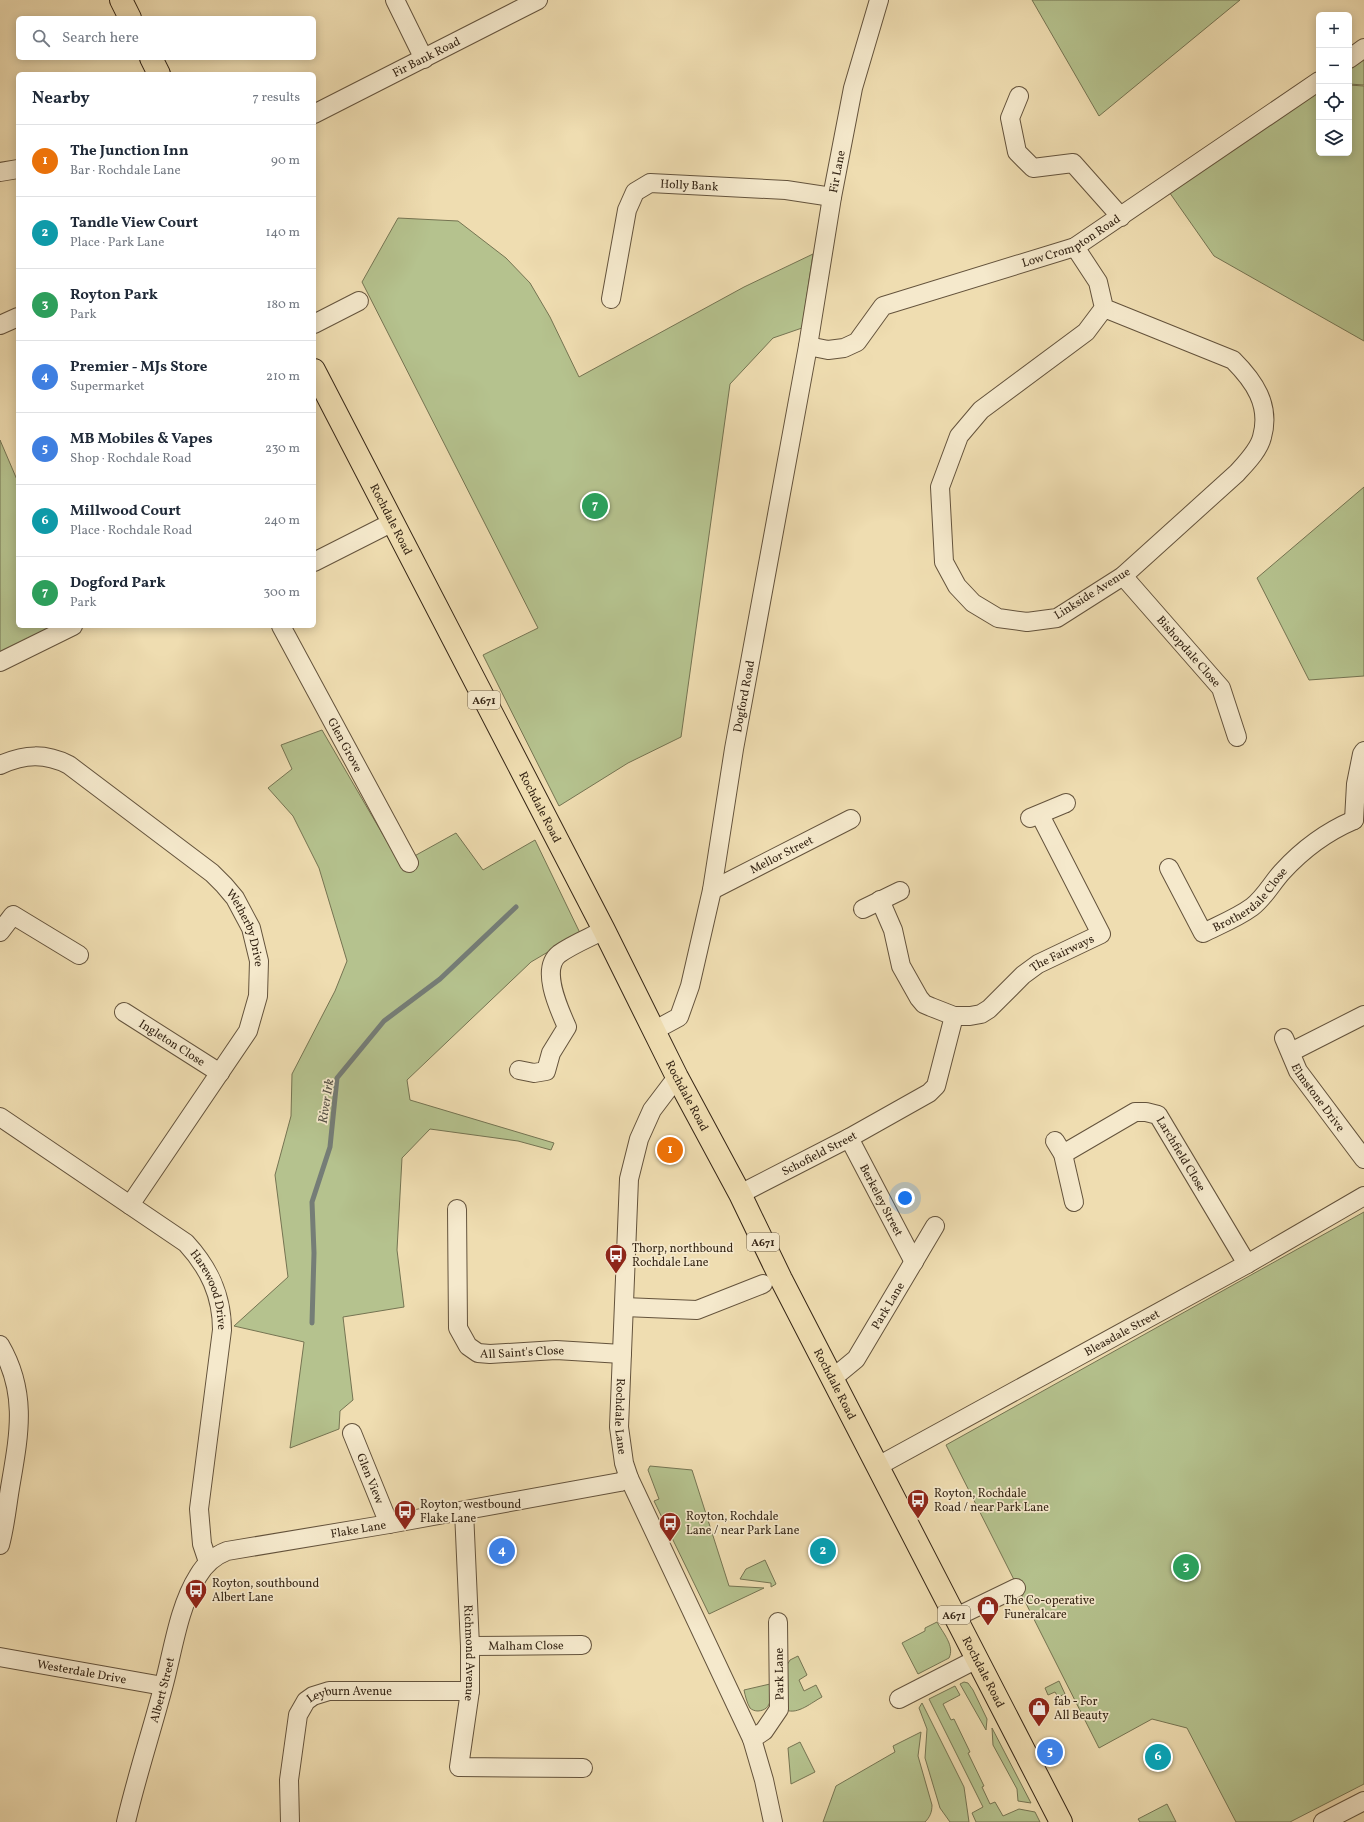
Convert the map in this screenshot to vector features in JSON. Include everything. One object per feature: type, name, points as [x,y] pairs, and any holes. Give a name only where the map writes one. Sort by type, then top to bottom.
[{"type":"main road","points":[[121,0],[129,16]]},
{"type":"main road","points":[[152,60],[158,72]]},
{"type":"main road","name":"Rochdale Road","points":[[316,374],[604,930],[678,1077],[740,1194],[781,1279],[1060,1822]]},
{"type":"street","points":[[395,0],[424,59]]},
{"type":"street","name":"Fir Bank Road","points":[[316,113],[538,0]]},
{"type":"street","name":"Fir Lane","points":[[808,346],[832,197],[853,88],[879,0]]},
{"type":"street","points":[[1352,58],[1364,48]]},
{"type":"street","name":"Low Crompton Road","points":[[808,346],[828,350],[844,348],[857,342],[883,306],[1075,247],[1122,217],[1316,83]]},
{"type":"street","points":[[1019,96],[1010,118],[1017,152],[1033,168],[1073,163],[1122,217]]},
{"type":"street","points":[[0,172],[16,169]]},
{"type":"street","name":"Holly Bank","points":[[611,299],[627,210],[635,192],[650,183],[786,190],[832,197]]},
{"type":"street","points":[[1075,247],[1098,282],[1104,308]]},
{"type":"street","points":[[316,323],[359,301]]},
{"type":"street","name":"Linkside Avenue","points":[[1104,308],[1233,360],[1249,376],[1260,395],[1265,417],[1262,438],[1251,457],[1237,473],[1124,576],[1057,618],[1027,622],[998,618],[973,603],[957,586],[944,562],[941,539],[940,486],[959,436],[981,410],[1086,332],[1104,308]]},
{"type":"street","points":[[0,325],[16,318]]},
{"type":"street","name":"Dogford Road","points":[[655,1030],[679,1017],[690,986],[712,890],[736,742],[808,346]]},
{"type":"street","points":[[316,561],[393,522]]},
{"type":"street","name":"Bishopdale Close","points":[[1124,576],[1221,688],[1237,737]]},
{"type":"street","points":[[0,662],[69,628]]},
{"type":"street","name":"Glen Grove","points":[[282,628],[409,863]]},
{"type":"street","points":[[1359,822],[1356,784],[1362,754],[1364,751]]},
{"type":"street","name":"Wetherby Drive","points":[[0,765],[14,758],[36,755],[47,756],[69,766],[212,873],[235,898],[248,923],[256,944],[260,972],[258,996],[248,1031],[130,1205]]},
{"type":"street","name":"The Fairways","points":[[880,900],[893,930],[901,966],[924,1004],[954,1016],[981,1014],[989,1009],[1023,975],[1038,964],[1101,934],[1035,816],[1066,803]]},
{"type":"street","name":"Mellor Street","points":[[712,890],[851,818]]},
{"type":"street","name":"Brotherdale Close","points":[[1168,868],[1203,933],[1238,916],[1253,906],[1281,872],[1317,839],[1336,828],[1359,822]]},
{"type":"street","points":[[863,909],[900,890]]},
{"type":"street","points":[[0,932],[13,914],[79,956]]},
{"type":"street","points":[[518,1070],[534,1073],[546,1071],[551,1053],[567,1027],[554,996],[550,968],[558,955],[604,930]]},
{"type":"street","name":"Ingleton Close","points":[[124,1012],[220,1073]]},
{"type":"street","name":"Elmstone Drive","points":[[1364,1015],[1287,1045],[1298,1071],[1364,1159]]},
{"type":"street","name":"Schofield Street","points":[[740,1194],[849,1138],[929,1093],[936,1086],[954,1016]]},
{"type":"street","name":"Rochdale Lane","points":[[678,1077],[652,1110],[639,1139],[629,1179],[619,1427],[624,1463],[629,1478],[752,1739],[764,1780],[773,1822]]},
{"type":"street","name":"Larchfield Close","points":[[1074,1202],[1059,1148],[1135,1112],[1146,1112],[1158,1115],[1247,1264]]},
{"type":"street","name":"Harewood Drive","points":[[0,1117],[186,1243],[196,1253],[211,1277],[220,1303],[222,1316],[221,1344],[199,1509],[202,1544],[208,1562]]},
{"type":"street","name":"Berkeley Street","points":[[849,1138],[914,1262]]},
{"type":"street","name":"Bleasdale Street","points":[[878,1466],[1247,1264],[1364,1196]]},
{"type":"street","name":"All Saint's Close","points":[[457,1209],[458,1328],[468,1346],[478,1353],[490,1354],[556,1350],[622,1354]]},
{"type":"street","name":"Park Lane","points":[[833,1378],[856,1359],[935,1226]]},
{"type":"street","points":[[624,1307],[697,1310],[763,1284]]},
{"type":"street","points":[[0,1345],[9,1362],[15,1380],[20,1418],[19,1436],[0,1545]]},
{"type":"street","name":"Glen View","points":[[352,1433],[389,1524]]},
{"type":"street","name":"Flake Lane","points":[[208,1562],[217,1554],[227,1551],[464,1511],[620,1482],[629,1478]]},
{"type":"street","name":"Richmond Avenue","points":[[464,1511],[470,1646],[470,1691],[458,1767],[583,1768]]},
{"type":"street","name":"Albert Street","points":[[126,1822],[135,1784],[190,1592],[198,1576],[208,1562]]},
{"type":"street","points":[[956,1618],[1016,1588]]},
{"type":"street","name":"Park Lane","points":[[752,1739],[764,1731],[779,1709],[778,1622]]},
{"type":"street","name":"Malham Close","points":[[470,1646],[582,1645]]},
{"type":"street","name":"Westerdale Drive","points":[[0,1657],[164,1686]]},
{"type":"street","points":[[899,1699],[977,1659]]},
{"type":"street","name":"Leyburn Avenue","points":[[290,1822],[290,1780],[298,1715],[306,1701],[312,1696],[329,1691],[470,1691]]},
{"type":"street","points":[[1323,1822],[1364,1801]]},
{"type":"green space","points":[[1032,0],[1240,0],[1099,116]]},
{"type":"green space","points":[[1364,59],[1364,85],[1352,84],[1352,68]]},
{"type":"green space","points":[[1352,85],[1364,86],[1364,341],[1214,256],[1167,189],[1316,94],[1316,156],[1352,156]]},
{"type":"green space","points":[[398,218],[458,221],[506,258],[530,283],[550,317],[579,377],[744,287],[813,254],[802,328],[773,338],[730,384],[681,737],[628,763],[559,806],[483,655],[538,628],[362,282]]},
{"type":"green space","points":[[0,440],[16,477],[16,628],[61,628],[0,657]]},
{"type":"green space","points":[[1364,487],[1364,676],[1309,680],[1257,578]]},
{"type":"green space","points":[[322,730],[400,864],[456,833],[483,870],[535,840],[580,933],[531,962],[407,1080],[410,1100],[554,1143],[551,1150],[518,1141],[430,1129],[402,1158],[397,1250],[404,1307],[343,1317],[353,1400],[340,1411],[339,1429],[290,1448],[304,1342],[234,1326],[288,1277],[275,1175],[291,1116],[292,1074],[335,991],[347,961],[319,868],[293,816],[268,788],[292,769],[281,745]]},
{"type":"green space","points":[[1364,1212],[1364,1784],[1290,1822],[1236,1822],[1187,1728],[1152,1719],[1099,1748],[946,1445]]},
{"type":"green space","points":[[650,1466],[692,1470],[729,1586],[764,1588],[709,1614],[654,1501],[659,1499],[648,1470]]},
{"type":"green space","points":[[765,1560],[776,1584],[771,1587],[771,1583],[740,1579],[746,1569]]},
{"type":"green space","points":[[937,1622],[949,1644],[949,1658],[918,1674],[902,1643],[925,1631],[925,1628]]},
{"type":"green space","points":[[798,1656],[807,1675],[799,1680],[804,1691],[816,1685],[822,1697],[805,1707],[791,1711],[786,1710],[787,1665],[790,1660]]},
{"type":"green space","points":[[1059,1681],[1065,1694],[1058,1697],[1055,1692],[1048,1695],[1045,1688]]},
{"type":"green space","points":[[964,1682],[968,1683],[973,1690],[987,1719],[986,1730],[960,1684]]},
{"type":"green space","points":[[770,1684],[771,1693],[769,1705],[763,1710],[758,1711],[751,1709],[744,1690]]},
{"type":"green space","points":[[955,1686],[960,1695],[943,1704],[951,1720],[954,1719],[970,1752],[968,1753],[984,1786],[982,1787],[990,1804],[995,1802],[1003,1816],[1019,1809],[1035,1812],[1040,1822],[976,1822],[972,1813],[983,1807],[929,1699]]},
{"type":"green space","points":[[922,1703],[964,1787],[969,1822],[950,1822],[940,1808],[925,1758],[927,1729],[919,1708]]},
{"type":"green space","points":[[992,1728],[1031,1803],[1018,1801],[1017,1789],[993,1745]]},
{"type":"green space","points":[[921,1732],[918,1756],[932,1805],[932,1810],[925,1822],[823,1822],[836,1786],[895,1752],[893,1746]]},
{"type":"green space","points":[[800,1742],[815,1772],[791,1784],[788,1748]]},
{"type":"green space","points":[[1167,1804],[1176,1822],[1140,1822],[1138,1819]]},
{"type":"waterway","name":"River Irk","points":[[312,1323],[314,1253],[312,1202],[330,1147],[337,1078],[384,1021],[440,979],[516,907]]},
{"type":"place","name":"Dogford Park","points":[[595,506]]},
{"type":"place","name":"The Junction Inn","points":[[670,1150]]},
{"type":"place","name":"Thorp, northbound Rochdale Lane","points":[[616,1274]]},
{"type":"place","name":"Royton, Rochdale Road / near Park Lane","points":[[918,1520]]},
{"type":"place","name":"Royton, westbound Flake Lane","points":[[405,1530]]},
{"type":"place","name":"Royton, Rochdale Lane / near Park Lane","points":[[670,1542]]},
{"type":"place","name":"Premier - MJs Store","points":[[502,1551]]},
{"type":"place","name":"Tandle View Court","points":[[823,1551]]},
{"type":"place","name":"Royton Park","points":[[1186,1567]]},
{"type":"place","name":"Royton, southbound Albert Lane","points":[[196,1610]]},
{"type":"place","name":"The Co-operative Funeralcare","points":[[988,1626]]},
{"type":"place","name":"fab - For All Beauty","points":[[1039,1728]]},
{"type":"place","name":"MB Mobiles & Vapes","points":[[1050,1752]]},
{"type":"place","name":"Millwood Court","points":[[1158,1757]]}]
